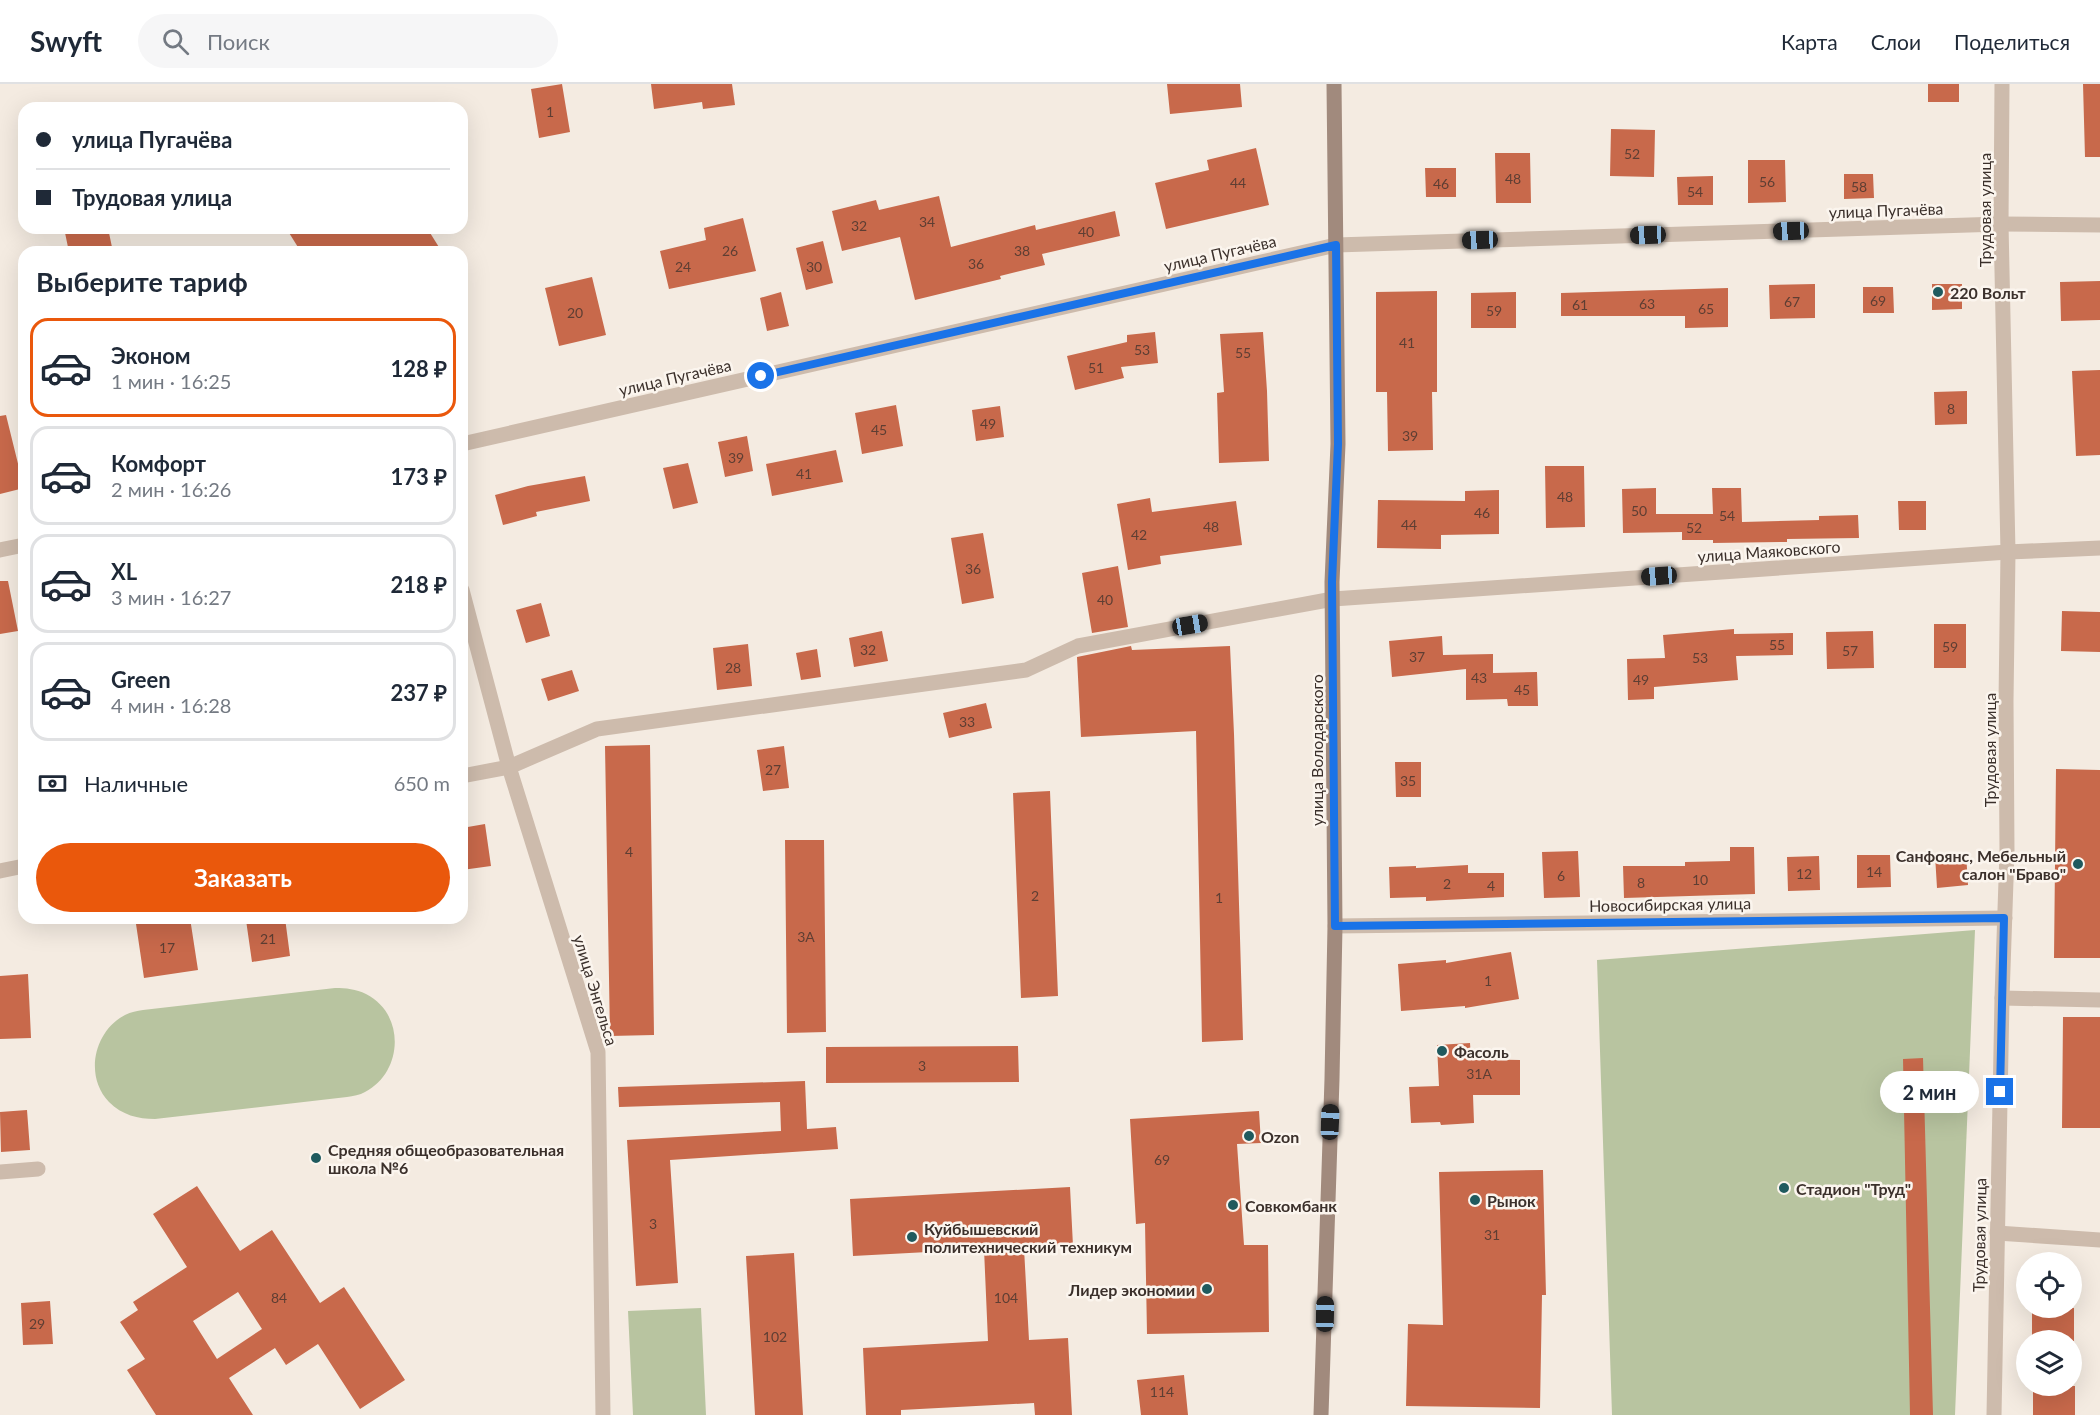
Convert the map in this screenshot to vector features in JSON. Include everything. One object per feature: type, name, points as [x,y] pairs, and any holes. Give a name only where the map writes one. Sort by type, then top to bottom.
[{"type":"main road","name":"улица Володарского","points":[[1321,1415],[1335,926],[1333,599],[1338,444],[1334,84]]},
{"type":"street","name":"Трудовая улица","points":[[1994,1415],[2007,851],[2008,552],[2001,224],[2002,84]]},
{"type":"street","name":"улица Пугачёва","points":[[468,443],[1336,245],[2001,224],[2100,225]]},
{"type":"street","points":[[0,550],[18,546]]},
{"type":"street","name":"улица Маяковского","points":[[468,775],[508,767],[597,729],[1026,670],[1078,646],[1333,599],[2008,552],[2100,548]]},
{"type":"street","name":"улица Энгельса","points":[[468,613],[508,767],[598,1052],[603,1415]]},
{"type":"street","points":[[0,871],[18,867]]},
{"type":"street","name":"Новосибирская улица","points":[[1335,926],[2004,918]]},
{"type":"street","points":[[2002,998],[2100,1000]]},
{"type":"street","points":[[0,1172],[38,1168]]},
{"type":"street","points":[[1997,1233],[2100,1240]]},
{"type":"green space","name":"Стадион \"Труд\"","points":[[1975,930],[1955,1415],[1612,1415],[1597,960]]},
{"type":"green space","points":[[335,988],[358,991],[379,1003],[388,1015],[393,1029],[395,1043],[393,1058],[387,1071],[378,1083],[363,1093],[347,1097],[155,1119],[125,1113],[109,1102],[101,1091],[95,1067],[100,1043],[114,1022],[127,1014],[143,1010]]},
{"type":"green space","points":[[701,1308],[706,1415],[633,1415],[628,1311]]},
{"type":"building","points":[[562,84],[570,132],[539,138],[531,89]]},
{"type":"building","points":[[651,84],[732,84],[735,105],[703,109],[702,102],[654,109]]},
{"type":"building","points":[[1167,84],[1240,84],[1242,107],[1170,114]]},
{"type":"building","points":[[1928,84],[1959,84],[1959,102],[1928,102]]},
{"type":"building","points":[[2083,84],[2100,84],[2100,157],[2085,157]]},
{"type":"building","points":[[1611,129],[1655,130],[1654,177],[1610,176]]},
{"type":"building","points":[[1256,148],[1269,205],[1166,229],[1155,183],[1209,170],[1207,160]]},
{"type":"building","points":[[1495,153],[1530,153],[1531,203],[1496,203]]},
{"type":"building","points":[[1748,160],[1785,160],[1786,202],[1748,203]]},
{"type":"building","points":[[1425,168],[1456,168],[1456,197],[1426,197]]},
{"type":"building","points":[[1844,174],[1873,174],[1874,198],[1844,199]]},
{"type":"building","points":[[1713,176],[1713,205],[1678,205],[1677,177]]},
{"type":"building","points":[[939,196],[951,247],[1035,225],[1036,230],[1115,211],[1120,236],[1042,254],[1045,265],[1000,276],[1001,279],[915,300],[900,237],[842,251],[832,211],[876,200],[879,210]]},
{"type":"building","points":[[743,218],[756,271],[669,289],[660,251],[706,240],[704,228]]},
{"type":"building","points":[[65,234],[109,234],[112,246],[68,246]]},
{"type":"building","points":[[290,234],[431,234],[438,246],[297,246]]},
{"type":"building","points":[[823,241],[833,283],[806,290],[796,248]]},
{"type":"building","points":[[592,277],[606,335],[559,346],[545,288]]},
{"type":"building","points":[[2100,281],[2100,320],[2061,321],[2060,282]]},
{"type":"building","points":[[1815,284],[1815,318],[1770,319],[1769,285]]},
{"type":"building","points":[[1932,284],[1962,284],[1962,309],[1932,310]]},
{"type":"building","points":[[1863,287],[1893,287],[1894,313],[1863,313]]},
{"type":"building","points":[[1728,288],[1728,327],[1685,328],[1685,316],[1561,316],[1561,293]]},
{"type":"building","points":[[1437,291],[1437,392],[1432,392],[1433,450],[1388,451],[1387,392],[1376,392],[1376,292]]},
{"type":"building","points":[[781,292],[789,326],[767,331],[760,298]]},
{"type":"building","points":[[1516,292],[1516,328],[1471,328],[1471,293]]},
{"type":"building","points":[[1155,332],[1158,363],[1121,367],[1124,378],[1075,390],[1067,356],[1127,342],[1127,335]]},
{"type":"building","points":[[1263,332],[1269,461],[1219,463],[1217,393],[1224,392],[1220,334]]},
{"type":"building","points":[[2100,370],[2100,455],[2076,456],[2072,371]]},
{"type":"building","points":[[1967,391],[1967,424],[1935,425],[1934,392]]},
{"type":"building","points":[[896,405],[903,446],[862,454],[855,413]]},
{"type":"building","points":[[1000,406],[1004,437],[976,441],[972,410]]},
{"type":"building","points":[[6,415],[18,464],[18,490],[0,494],[0,416]]},
{"type":"building","points":[[747,436],[753,471],[725,477],[718,442]]},
{"type":"building","points":[[836,450],[843,482],[772,496],[766,464]]},
{"type":"building","points":[[688,463],[698,503],[673,509],[663,468]]},
{"type":"building","points":[[1545,466],[1584,466],[1585,527],[1546,528]]},
{"type":"building","points":[[585,476],[590,501],[536,512],[537,516],[503,525],[495,495],[528,486]]},
{"type":"building","points":[[1656,488],[1656,514],[1713,514],[1712,488],[1741,488],[1742,522],[1819,520],[1819,516],[1858,515],[1859,538],[1713,543],[1713,540],[1682,540],[1682,532],[1623,533],[1622,489]]},
{"type":"building","points":[[1499,490],[1499,534],[1441,535],[1441,549],[1377,548],[1378,500],[1465,501],[1465,491]]},
{"type":"building","points":[[1150,498],[1152,512],[1236,501],[1242,545],[1160,556],[1161,564],[1128,570],[1117,504]]},
{"type":"building","points":[[1898,501],[1926,501],[1926,530],[1899,530]]},
{"type":"building","points":[[983,533],[994,598],[962,604],[951,538]]},
{"type":"building","points":[[1118,566],[1128,627],[1092,633],[1082,573]]},
{"type":"building","points":[[0,581],[8,581],[18,631],[0,634]]},
{"type":"building","points":[[541,603],[550,636],[526,643],[516,610]]},
{"type":"building","points":[[2062,611],[2100,612],[2100,652],[2061,651]]},
{"type":"building","points":[[1934,624],[1966,624],[1966,668],[1934,668]]},
{"type":"building","points":[[1734,629],[1734,634],[1793,633],[1793,655],[1736,656],[1738,680],[1654,687],[1654,699],[1628,700],[1627,659],[1665,658],[1663,635]]},
{"type":"building","points":[[882,631],[888,661],[854,667],[849,638]]},
{"type":"building","points":[[1873,631],[1874,668],[1827,669],[1826,632]]},
{"type":"building","points":[[1442,636],[1443,655],[1493,654],[1493,673],[1537,672],[1538,706],[1508,706],[1507,699],[1466,700],[1466,669],[1392,677],[1389,641]]},
{"type":"building","points":[[748,644],[752,686],[717,690],[713,648]]},
{"type":"building","points":[[1131,646],[1132,650],[1230,646],[1243,1040],[1202,1042],[1196,731],[1081,737],[1077,657]]},
{"type":"building","points":[[817,649],[821,677],[801,680],[796,653]]},
{"type":"building","points":[[572,670],[579,691],[548,701],[541,679]]},
{"type":"building","points":[[986,703],[992,728],[949,738],[943,713]]},
{"type":"building","points":[[650,745],[654,1035],[610,1036],[605,746]]},
{"type":"building","points":[[784,746],[789,788],[763,791],[757,750]]},
{"type":"building","points":[[1395,762],[1421,762],[1421,797],[1396,797]]},
{"type":"building","name":"Санфоянс, Мебельный салон \"Браво\"","points":[[2056,769],[2100,770],[2100,958],[2054,958]]},
{"type":"building","points":[[1050,791],[1058,996],[1021,998],[1013,793]]},
{"type":"building","points":[[485,824],[491,866],[468,869],[468,827]]},
{"type":"building","points":[[785,840],[824,840],[826,1032],[787,1033]]},
{"type":"building","points":[[1730,847],[1754,847],[1755,894],[1624,898],[1623,866],[1685,866],[1685,862],[1730,861]]},
{"type":"building","points":[[1578,851],[1580,897],[1544,898],[1542,852]]},
{"type":"building","points":[[1966,853],[1968,885],[1937,888],[1935,855]]},
{"type":"building","points":[[1857,855],[1890,855],[1891,887],[1857,888]]},
{"type":"building","points":[[1819,856],[1820,890],[1788,891],[1787,857]]},
{"type":"building","points":[[1468,865],[1468,873],[1504,873],[1504,897],[1426,901],[1426,897],[1390,898],[1389,867]]},
{"type":"building","points":[[136,924],[191,924],[198,970],[144,978]]},
{"type":"building","points":[[247,924],[286,924],[290,956],[252,962]]},
{"type":"building","points":[[1511,952],[1519,999],[1465,1008],[1465,1006],[1401,1011],[1398,964],[1446,960],[1446,963]]},
{"type":"building","points":[[28,974],[31,1038],[0,1039],[0,976]]},
{"type":"building","points":[[2063,1017],[2100,1017],[2100,1128],[2062,1128]]},
{"type":"building","points":[[1470,1043],[1471,1059],[1520,1060],[1520,1095],[1473,1095],[1474,1123],[1441,1125],[1440,1122],[1411,1123],[1409,1087],[1439,1086],[1437,1045]]},
{"type":"building","points":[[1018,1046],[1019,1082],[826,1083],[826,1047]]},
{"type":"building","points":[[1923,1058],[1933,1415],[1910,1415],[1903,1059]]},
{"type":"building","points":[[805,1081],[807,1129],[836,1127],[838,1149],[670,1160],[678,1283],[636,1286],[627,1140],[781,1131],[780,1102],[619,1107],[618,1087]]},
{"type":"building","points":[[27,1110],[30,1150],[1,1152],[0,1112]]},
{"type":"building","points":[[1259,1111],[1261,1143],[1237,1144],[1244,1245],[1268,1245],[1269,1332],[1147,1334],[1145,1223],[1136,1224],[1130,1119]]},
{"type":"building","points":[[1543,1170],[1546,1295],[1542,1295],[1540,1408],[1406,1406],[1408,1324],[1443,1325],[1439,1172]]},
{"type":"building","points":[[197,1186],[240,1251],[272,1230],[320,1303],[344,1287],[405,1380],[360,1409],[318,1344],[286,1365],[275,1348],[229,1378],[253,1415],[156,1415],[127,1370],[145,1359],[120,1322],[138,1310],[133,1302],[187,1267],[153,1214]],"holes":[[[238,1292],[262,1329],[217,1359],[193,1321]]]},
{"type":"building","points":[[1070,1187],[1073,1246],[1024,1248],[1029,1340],[1068,1338],[1072,1415],[1035,1415],[1034,1403],[901,1410],[901,1415],[866,1415],[863,1348],[988,1341],[984,1249],[853,1256],[850,1199]]},
{"type":"building","points":[[794,1253],[803,1415],[755,1415],[746,1256]]},
{"type":"building","points":[[50,1301],[53,1344],[23,1345],[21,1303]]},
{"type":"building","points":[[2032,1318],[2074,1318],[2074,1330],[2032,1330]]},
{"type":"building","points":[[1184,1375],[1188,1415],[1141,1415],[1137,1380]]},
{"type":"building","points":[[2033,1396],[2075,1396],[2075,1415],[2033,1415]]},
{"type":"place","name":"220 Вольт","points":[[1938,292]]},
{"type":"place","name":"Санфоянс, Мебельный салон \"Браво\"","points":[[2078,864]]},
{"type":"place","name":"Фасоль","points":[[1442,1051]]},
{"type":"place","name":"Ozon","points":[[1249,1136]]},
{"type":"place","name":"Средняя общеобразовательная школа №6","points":[[316,1158]]},
{"type":"place","name":"Стадион \"Труд\"","points":[[1784,1188]]},
{"type":"place","name":"Рынок","points":[[1475,1200]]},
{"type":"place","name":"Совкомбанк","points":[[1233,1205]]},
{"type":"place","name":"Куйбышевский политехнический техникум","points":[[912,1237]]},
{"type":"place","name":"Лидер экономии","points":[[1207,1289]]},
{"type":"route","points":[[761,376],[1336,245],[1338,444],[1332,582],[1335,926],[2004,918],[2000,1092]]}]
